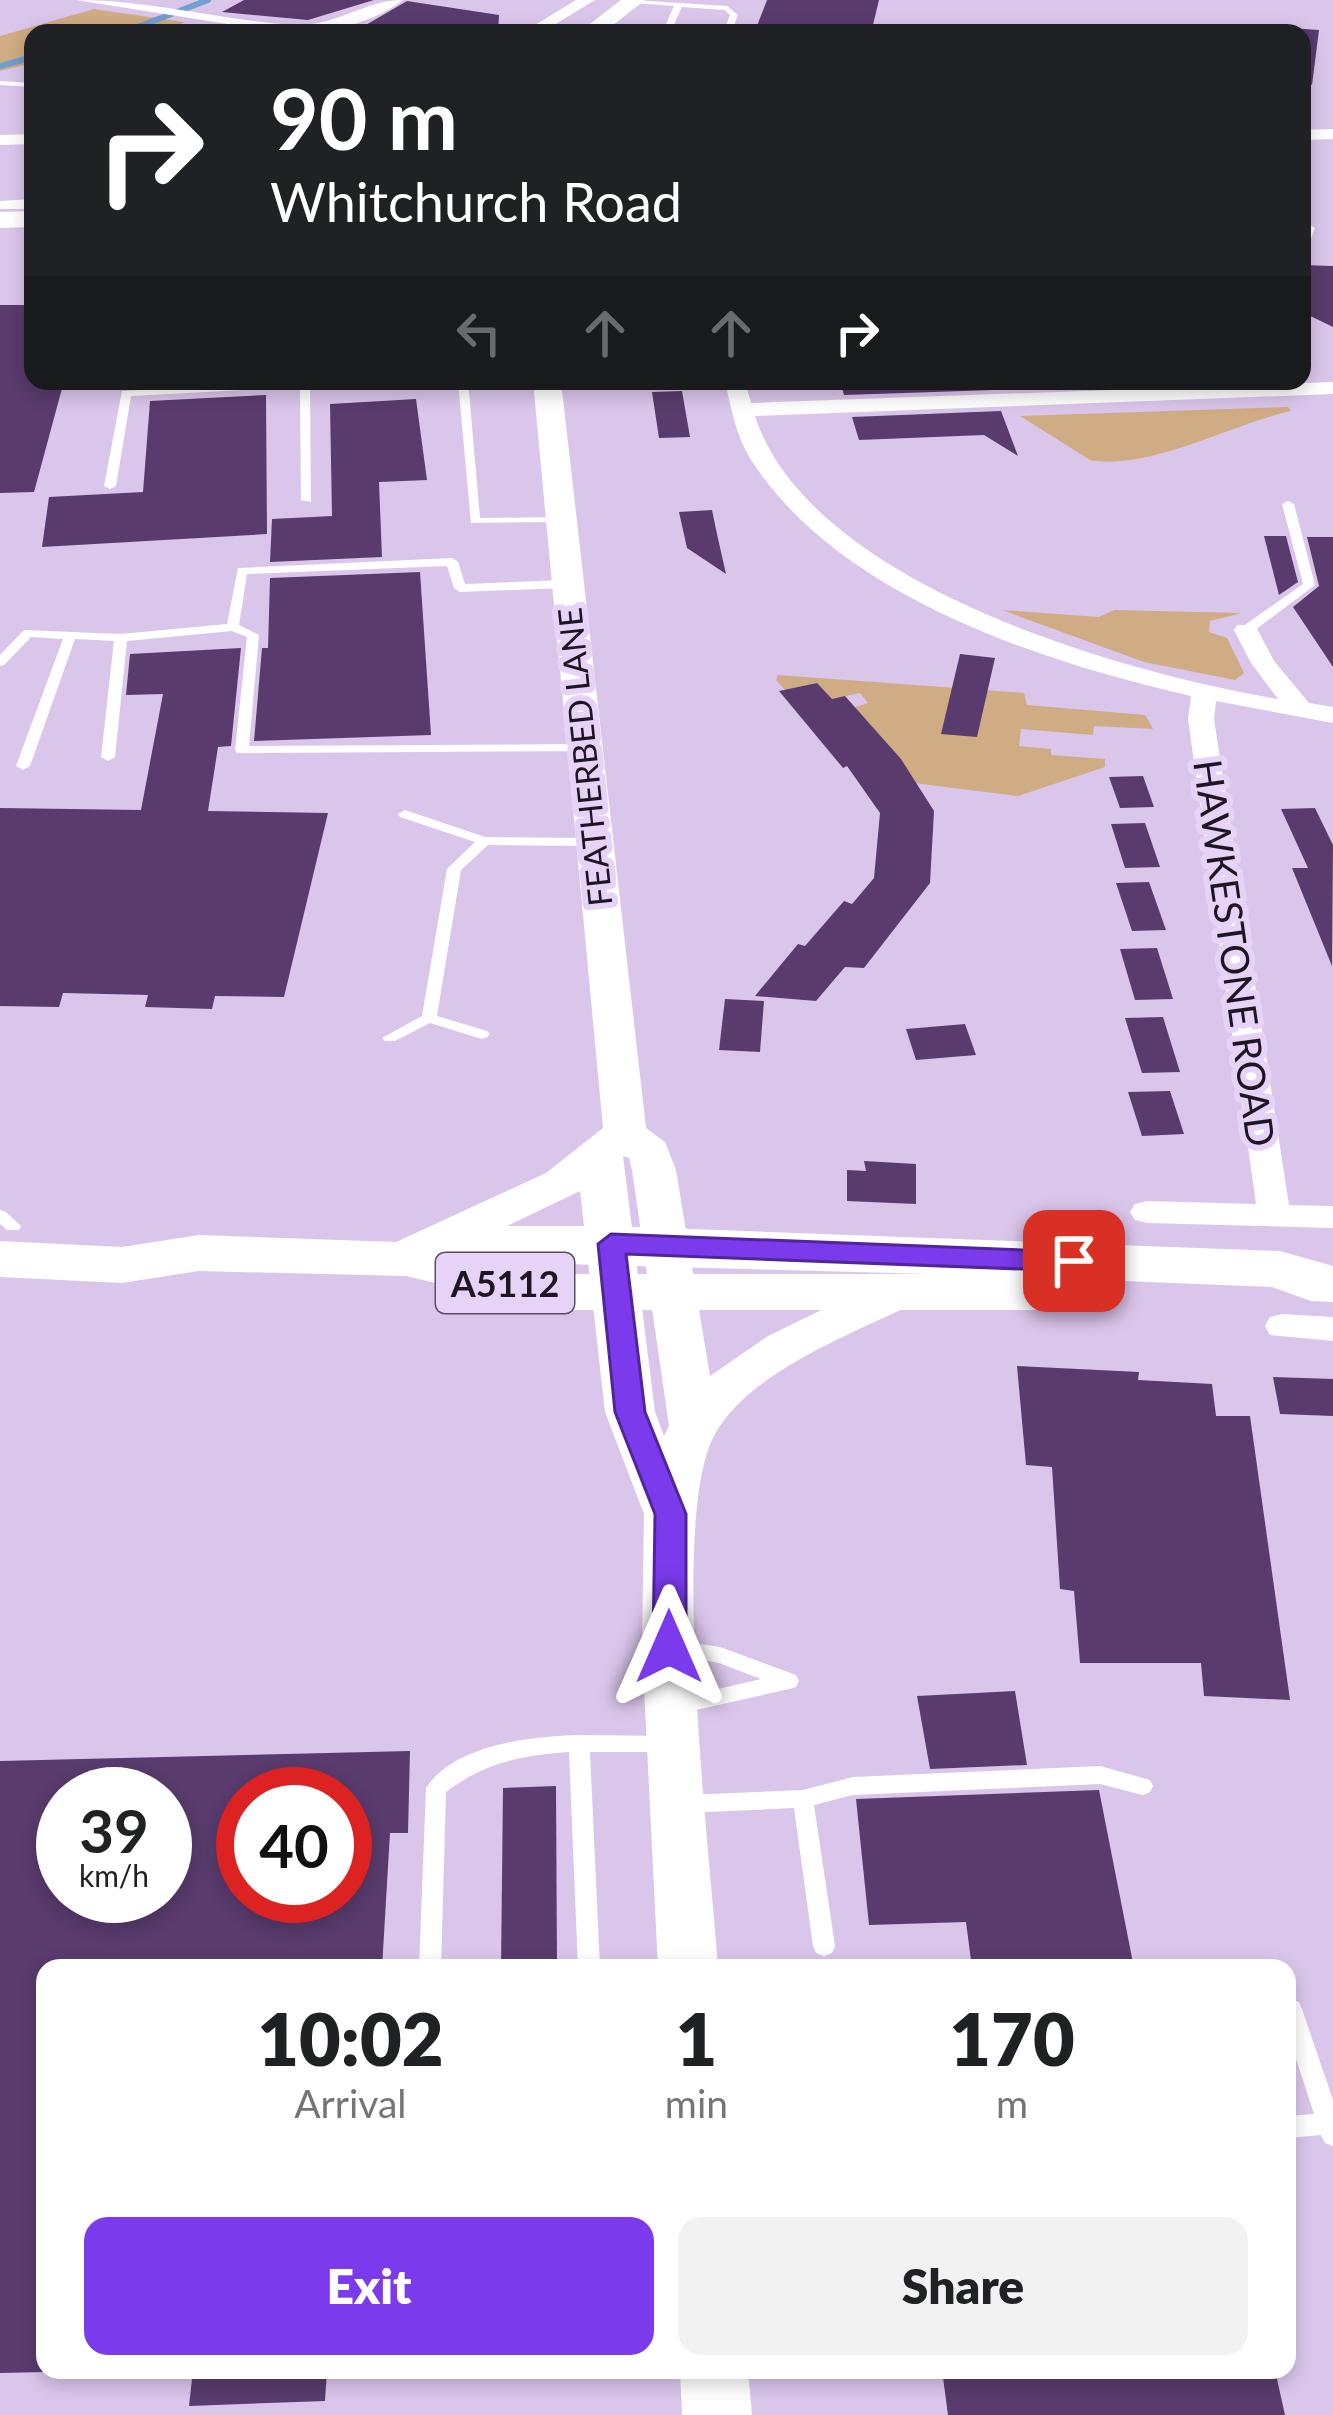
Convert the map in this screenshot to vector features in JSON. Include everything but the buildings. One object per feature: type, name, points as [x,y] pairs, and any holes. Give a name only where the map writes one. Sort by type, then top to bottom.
[{"type":"main road","name":"A5112","points":[[3,1232],[122,1265],[199,1253],[396,1260],[550,1292],[614,1269],[1280,1269],[1315,1305]]},
{"type":"main road","name":"A5112","points":[[672,1269],[894,1294],[1274,1294],[1315,1305]]},
{"type":"street","points":[[84,0],[249,24]]},
{"type":"street","points":[[359,24],[395,0]]},
{"type":"street","points":[[545,24],[586,0]]},
{"type":"street","points":[[601,24],[634,0]]},
{"type":"street","name":"FEATHERBED LANE","points":[[548,390],[564,584],[592,795],[613,1142],[603,1204],[630,1412],[670,1514]]},
{"type":"street","points":[[737,390],[761,457],[784,488],[830,532],[960,611],[1137,677],[1333,716]]},
{"type":"street","points":[[742,410],[1279,390]]},
{"type":"street","points":[[1246,630],[1302,711]]},
{"type":"street","points":[[1217,696],[1275,678]]},
{"type":"street","name":"HAWKESTONE ROAD","points":[[1217,696],[1201,719],[1274,1214]]},
{"type":"street","points":[[396,1260],[543,1193],[613,1142]]},
{"type":"street","name":"FEATHERBED LANE","points":[[613,1142],[649,1152],[672,1269],[693,1426]]},
{"type":"street","points":[[1147,1212],[1333,1217]]},
{"type":"street","points":[[688,1959],[669,1647],[670,1514],[693,1426],[768,1359],[894,1294]]},
{"type":"street","points":[[715,2379],[717,2415]]},
{"type":"lane","points":[[634,0],[722,3]]},
{"type":"lane","points":[[670,24],[680,4]]},
{"type":"lane","points":[[110,486],[126,393],[186,390]]},
{"type":"lane","points":[[305,390],[307,500]]},
{"type":"lane","points":[[464,390],[475,521],[559,520]]},
{"type":"lane","points":[[1246,630],[1270,616],[1280,600],[1309,585],[1288,504]]},
{"type":"lane","points":[[233,627],[242,572],[452,562],[460,588],[564,584]]},
{"type":"lane","points":[[0,662],[6,650],[28,633],[69,639],[122,638],[233,627],[254,635],[242,750],[583,748]]},
{"type":"lane","points":[[108,757],[122,638]]},
{"type":"lane","points":[[23,766],[69,639]]},
{"type":"lane","points":[[405,814],[484,842],[592,842]]},
{"type":"lane","points":[[429,1018],[454,869],[484,842]]},
{"type":"lane","points":[[390,1038],[429,1018],[482,1034]]},
{"type":"lane","points":[[430,1959],[436,1789],[460,1765],[514,1749],[579,1745],[674,1725],[788,1681],[720,1655],[669,1647]]},
{"type":"lane","points":[[579,1745],[590,1959]]},
{"type":"lane","points":[[679,1804],[803,1799],[853,1786],[1100,1775],[1143,1786]]},
{"type":"lane","points":[[803,1799],[824,1946]]},
{"type":"lane","points":[[1296,2024],[1331,2128],[1296,2127]]},
{"type":"shaded area","points":[[94,9],[184,22],[181,24],[42,24]]},
{"type":"shaded area","points":[[24,29],[24,65],[0,71],[0,36]]},
{"type":"shaded area","points":[[1288,407],[1291,411],[1164,453],[1113,462],[1090,460],[1020,416]]},
{"type":"shaded area","points":[[1002,610],[1099,617],[1114,610],[1242,613],[1210,621],[1209,632],[1227,638],[1244,673],[1235,680],[1144,662]]},
{"type":"shaded area","points":[[778,675],[1024,693],[1027,705],[1145,715],[1153,729],[1094,726],[1093,735],[1021,729],[1019,746],[1051,749],[1051,755],[1105,759],[1105,767],[1018,796],[914,783],[855,707],[868,703],[860,693],[823,701],[827,694],[817,683],[785,690],[776,680]]},
{"type":"waterway","points":[[145,24],[208,0]]},
{"type":"waterway","points":[[0,66],[24,59]]},
{"type":"route","points":[[669,1647],[670,1514],[630,1412],[611,1244],[1074,1261]]}]
